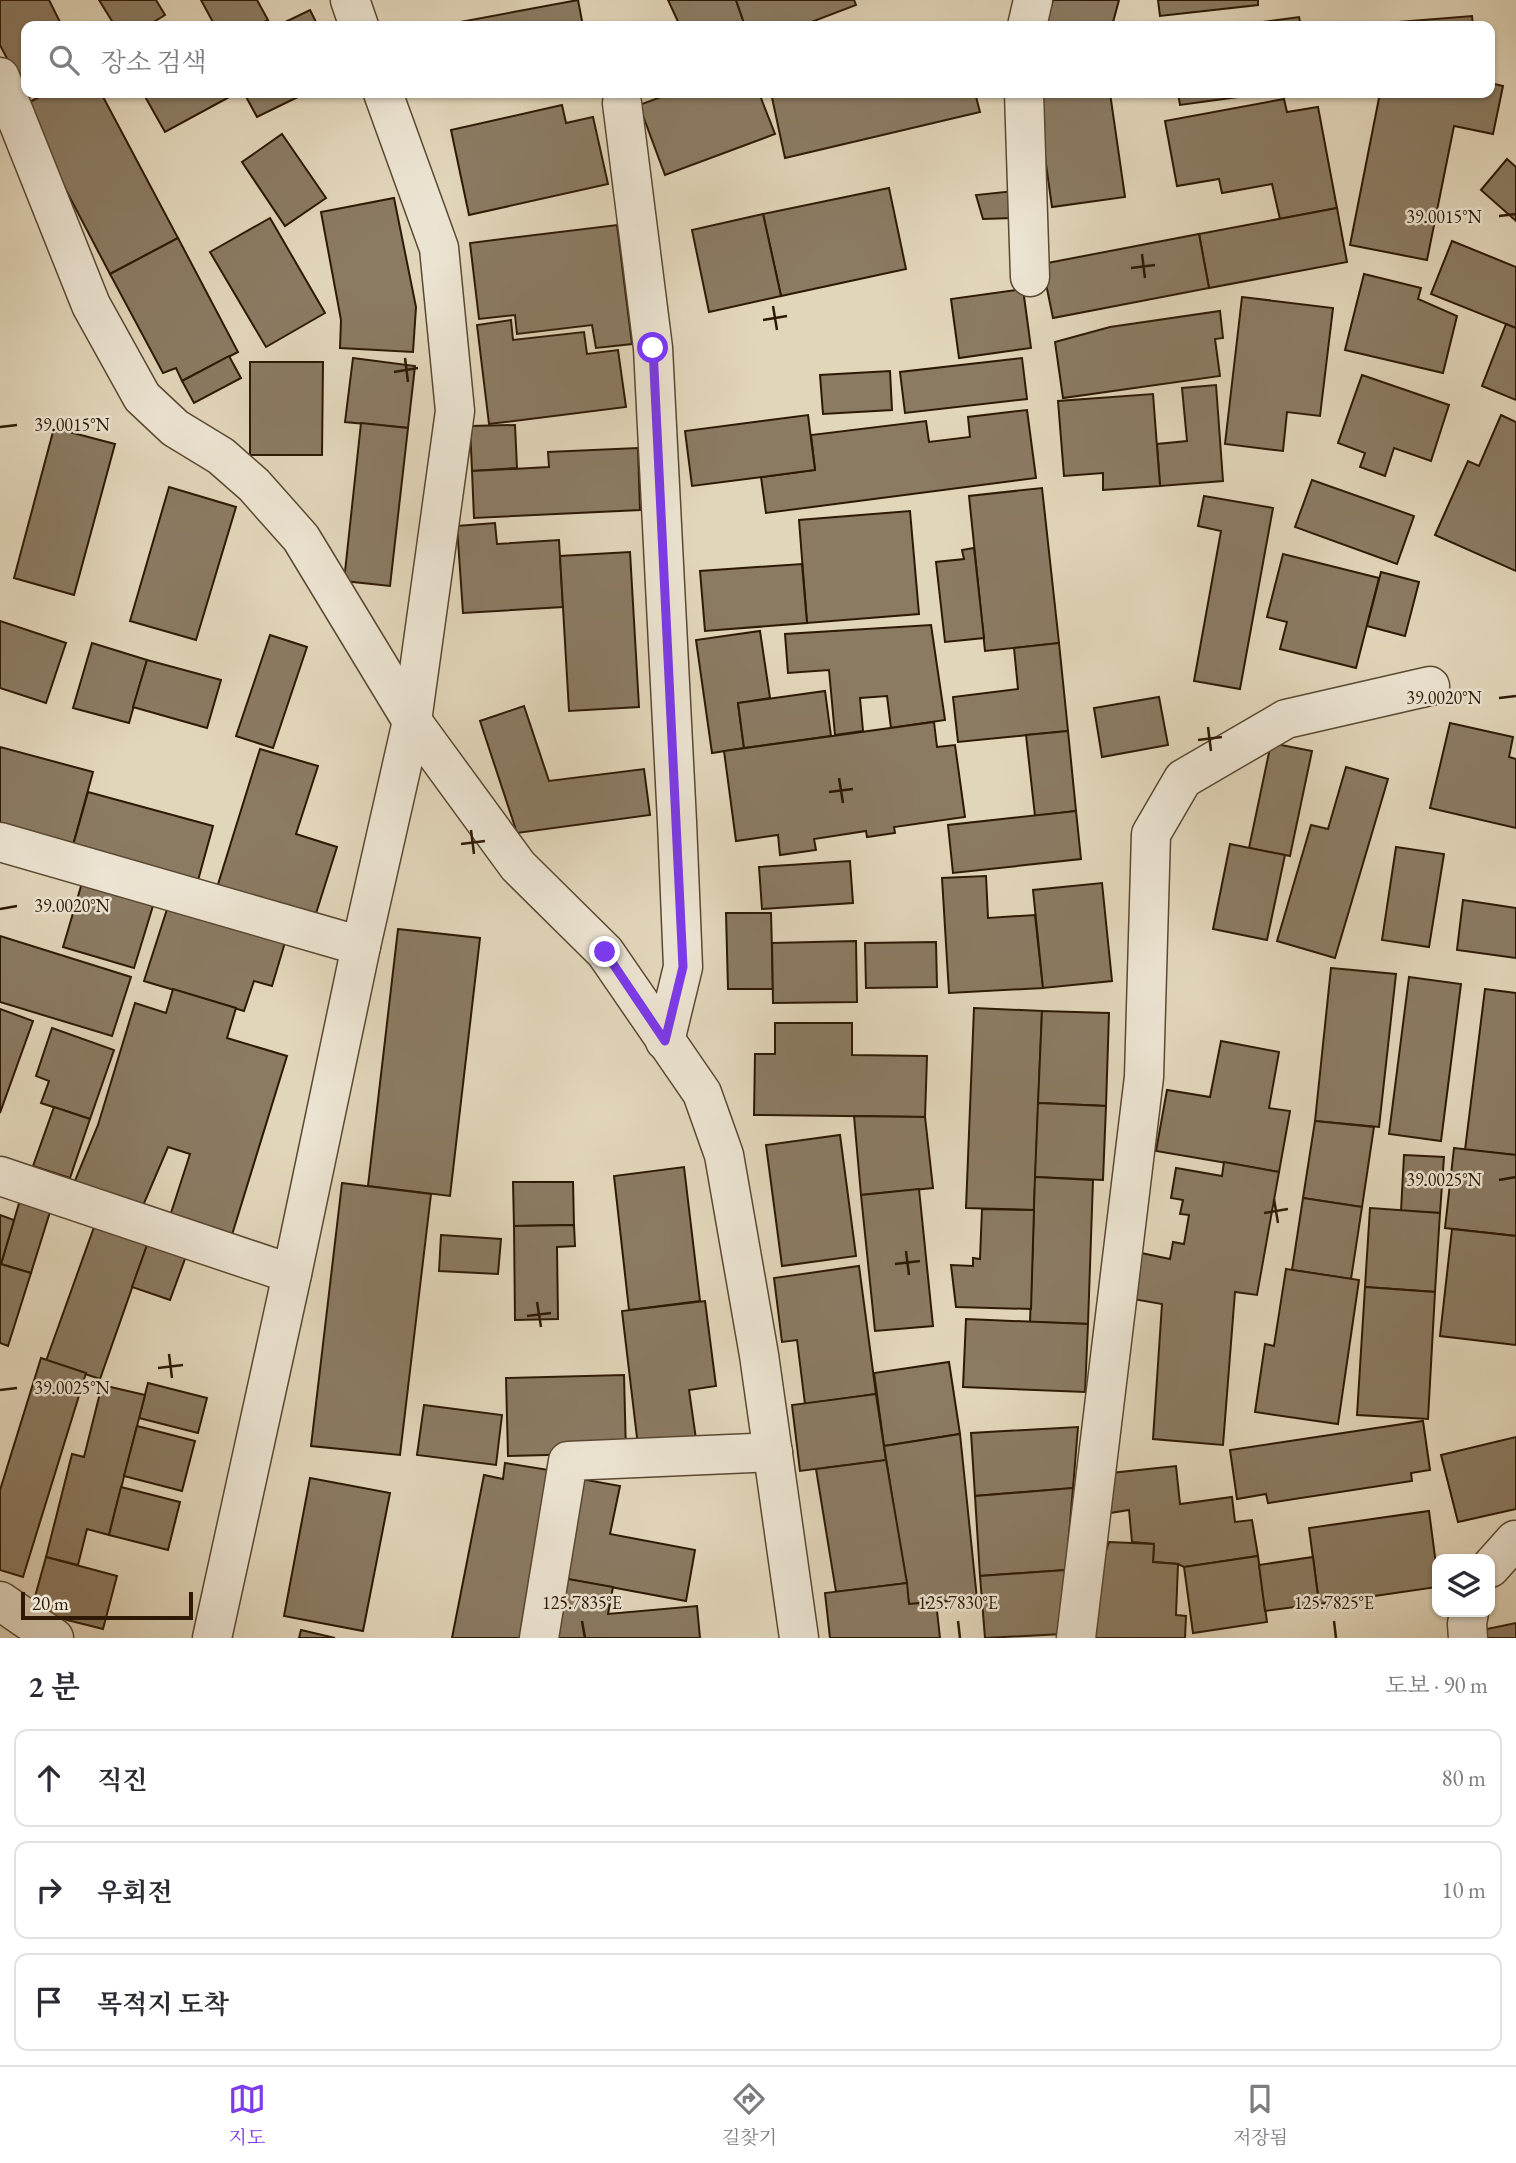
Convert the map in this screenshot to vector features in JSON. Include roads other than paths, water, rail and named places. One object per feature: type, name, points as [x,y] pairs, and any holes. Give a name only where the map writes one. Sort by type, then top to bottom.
[{"type":"street","points":[[350,0],[357,21]]},
{"type":"street","points":[[1028,21],[1033,0]]},
{"type":"street","points":[[0,77],[91,305],[142,397],[175,428],[230,463],[254,485],[301,538],[412,721],[518,866],[605,952],[702,1093],[724,1155],[759,1355],[799,1638]]},
{"type":"street","points":[[212,1638],[412,721],[455,411],[439,248],[385,98]]},
{"type":"street","points":[[1024,98],[1030,276]]},
{"type":"street","points":[[622,103],[653,348],[677,822],[683,967],[665,1041]]},
{"type":"street","points":[[1076,1638],[1144,1077],[1151,834],[1183,779],[1286,719],[1430,687]]},
{"type":"street","points":[[0,842],[361,946]]},
{"type":"street","points":[[0,1176],[292,1274]]},
{"type":"street","points":[[539,1638],[568,1461],[773,1452]]},
{"type":"street","points":[[1495,1562],[1515,1539]]},
{"type":"street","points":[[0,1601],[54,1638]]},
{"type":"street","points":[[1468,1617],[1468,1638]]}]
